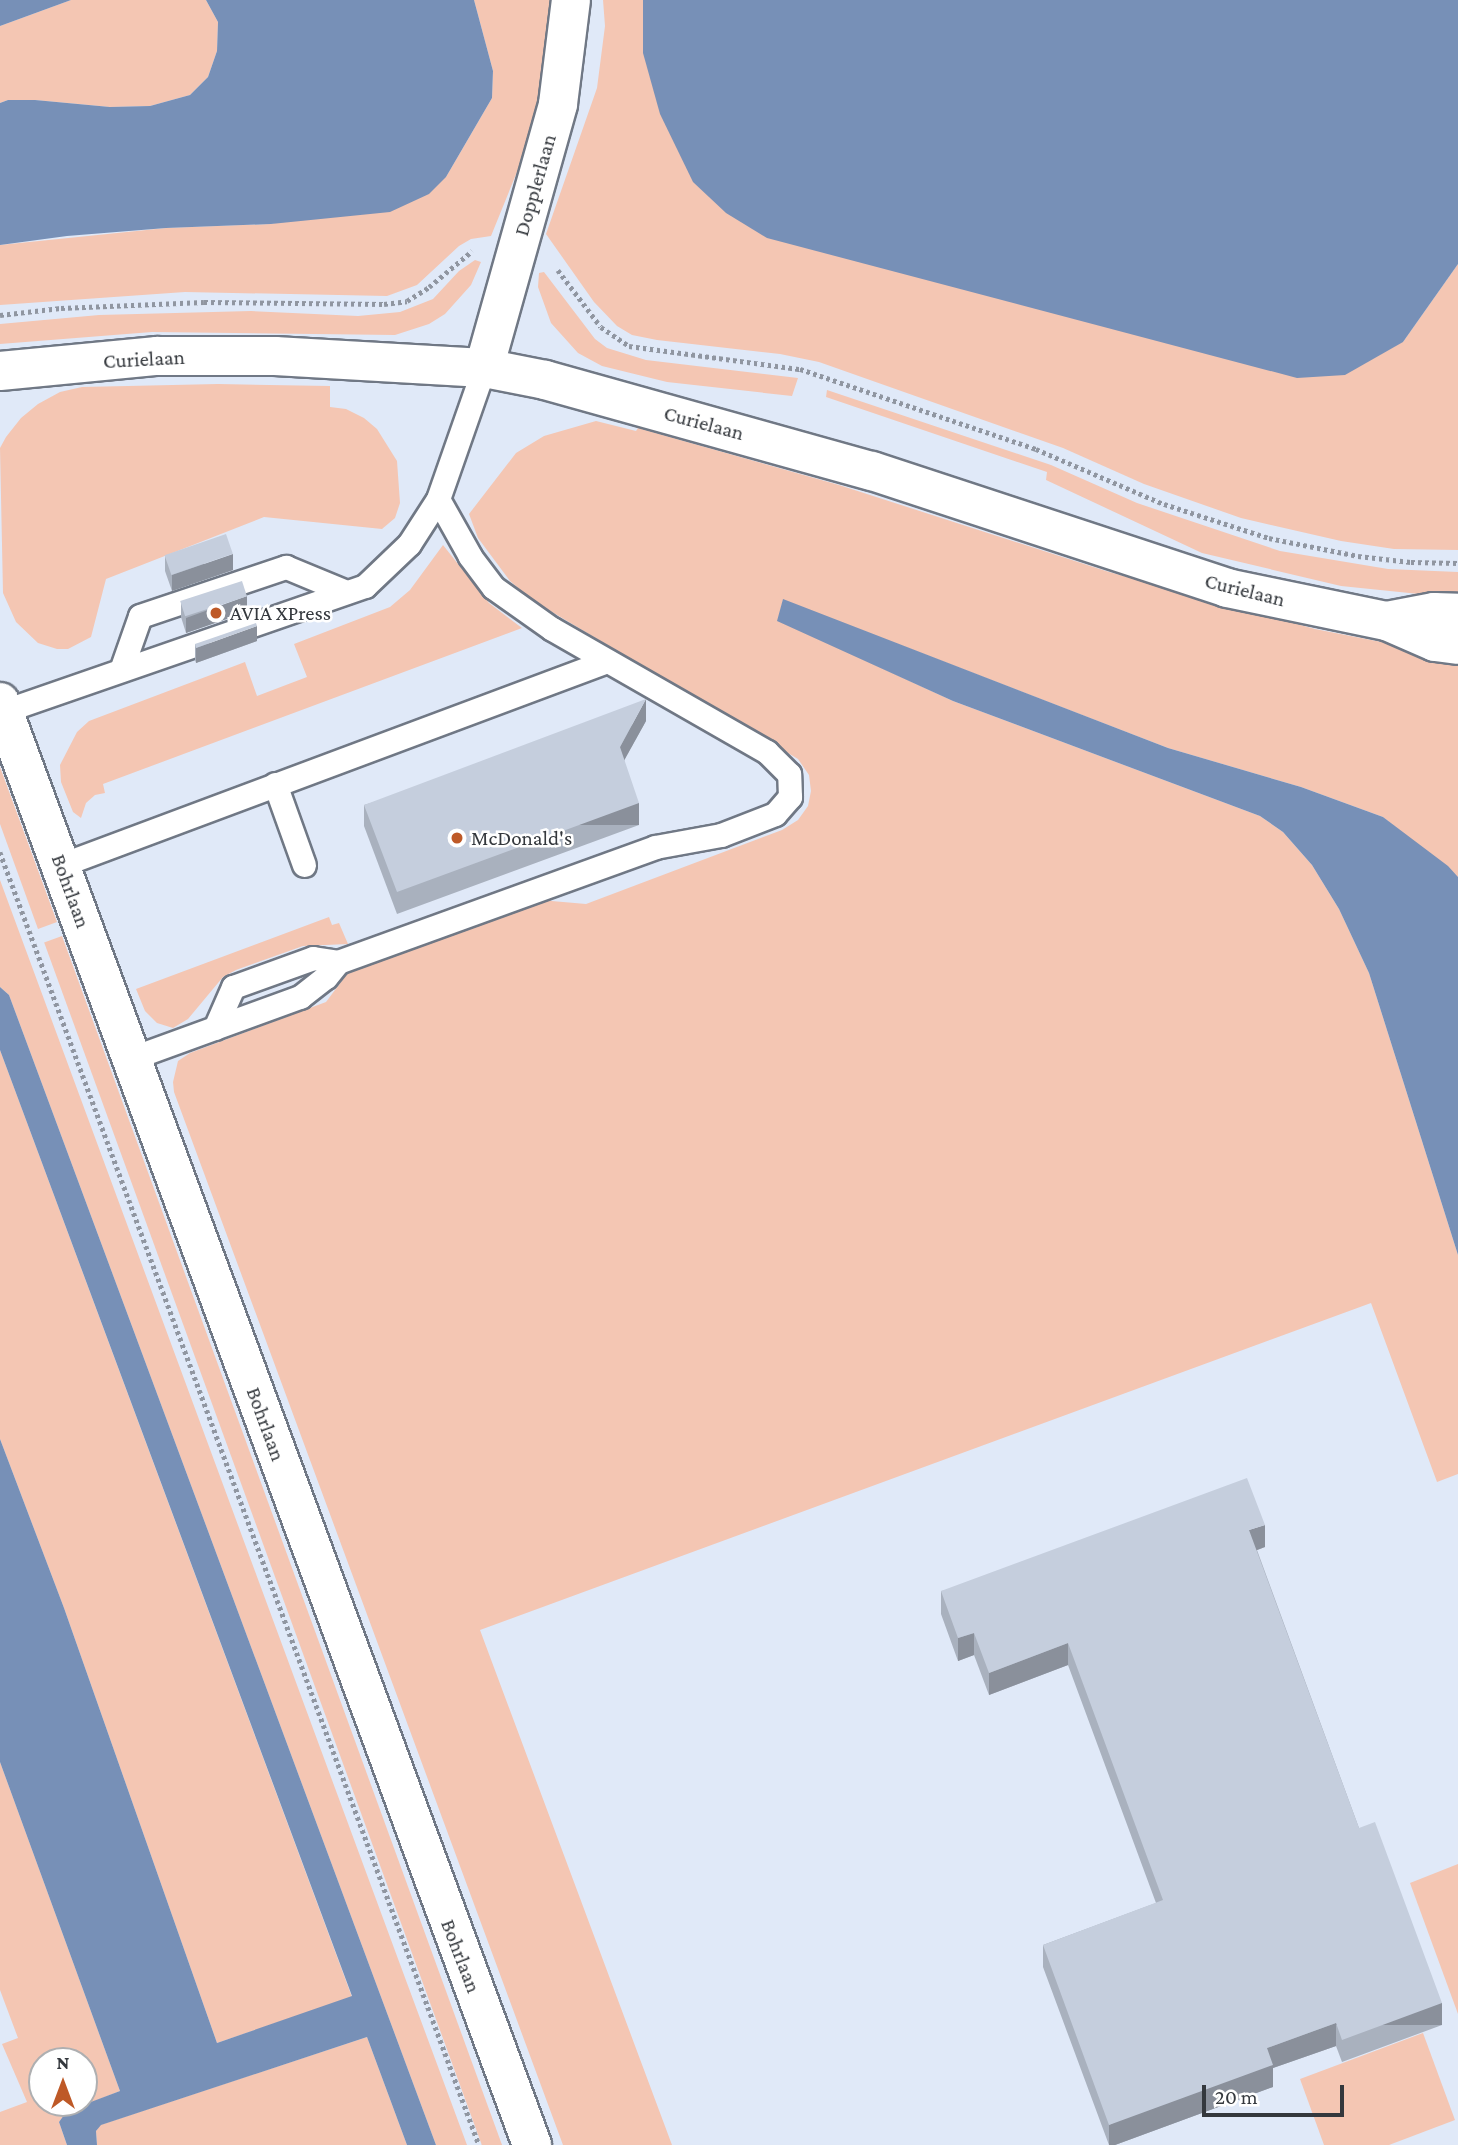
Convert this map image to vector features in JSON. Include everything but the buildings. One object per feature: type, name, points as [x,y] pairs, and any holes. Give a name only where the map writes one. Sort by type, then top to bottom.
[{"type":"main road","name":"Dopplerlaan","points":[[485,368],[558,104],[571,0]]},
{"type":"main road","name":"Curielaan","points":[[0,371],[157,356],[275,356],[485,368],[545,380],[764,439],[1227,588],[1387,621],[1435,642],[1458,645]]},
{"type":"main road","name":"Curielaan","points":[[1387,621],[1434,612],[1458,613]]},
{"type":"main road","name":"Bohrlaan","points":[[2,707],[532,2145]]},
{"type":"lane","points":[[2,707],[121,670],[365,586],[409,544],[438,499],[485,368]]},
{"type":"lane","points":[[215,1028],[233,987],[313,958],[338,962],[655,847],[721,835],[775,814],[790,797],[789,774],[767,752],[552,629],[493,587],[470,556],[438,499]]},
{"type":"lane","points":[[121,670],[140,616],[286,567],[346,592]]},
{"type":"lane","points":[[61,865],[607,661]]},
{"type":"lane","points":[[275,784],[304,865]]},
{"type":"lane","points":[[132,1058],[300,997],[326,977],[338,962]]},
{"type":"path","points":[[0,852],[479,2145]]},
{"type":"shaded area","points":[[71,0],[206,0],[218,22],[217,51],[208,77],[190,95],[150,106],[110,107],[35,100],[8,100],[0,103],[0,26]]},
{"type":"shaded area","points":[[474,0],[551,0],[542,90],[521,162],[491,236],[471,239],[459,246],[417,285],[387,296],[185,292],[0,305],[0,245],[166,228],[271,224],[446,177],[492,98],[493,71]]},
{"type":"shaded area","points":[[603,0],[643,0],[643,53],[1403,342],[1458,264],[1458,550],[1394,549],[1341,541],[1241,518],[1144,484],[1063,448],[819,362],[780,354],[657,340],[632,335],[617,326],[594,302],[546,234],[597,88],[605,26]]},
{"type":"shaded area","points":[[475,260],[481,262],[471,285],[445,314],[429,324],[395,335],[152,332],[0,344],[0,324],[99,315],[251,311],[358,316],[400,312],[433,299],[459,271]]},
{"type":"shaded area","points":[[544,272],[595,339],[607,348],[646,360],[798,378],[792,396],[667,382],[602,366],[578,353],[551,323],[538,287],[539,273]]},
{"type":"shaded area","points":[[218,384],[330,386],[330,407],[346,409],[364,418],[377,429],[397,461],[400,503],[395,518],[382,529],[264,517],[106,579],[91,637],[68,649],[57,649],[38,643],[16,622],[3,593],[0,448],[6,437],[21,418],[38,404],[60,392],[82,387]]},
{"type":"shaded area","points":[[827,390],[1051,465],[1137,503],[1280,551],[1388,569],[1458,572],[1458,598],[1341,586],[1202,553],[1046,480],[1047,472],[826,397]]},
{"type":"shaded area","points":[[596,421],[636,431],[638,428],[839,485],[1109,572],[1315,629],[1458,657],[1458,877],[1383,817],[1301,787],[1168,748],[783,600],[778,620],[953,701],[1260,816],[1283,832],[1312,865],[1339,909],[1369,973],[1458,1255],[1458,1474],[1437,1482],[1371,1303],[480,1630],[672,2145],[563,2145],[174,1092],[173,1082],[178,1061],[190,1053],[326,1002],[347,974],[359,965],[540,900],[586,904],[782,830],[798,820],[808,806],[811,791],[809,775],[798,759],[532,600],[510,581],[478,538],[469,514],[516,453],[544,436]]},
{"type":"shaded area","points":[[443,545],[489,603],[522,628],[103,784],[105,793],[95,795],[86,803],[81,818],[73,812],[61,782],[60,765],[77,732],[89,721],[245,662],[257,696],[307,677],[294,644],[390,607],[410,590]]},
{"type":"shaded area","points":[[0,767],[57,922],[38,929],[0,824]]},
{"type":"shaded area","points":[[0,880],[467,2145],[436,2145],[9,995],[0,987]]},
{"type":"shaded area","points":[[329,917],[332,925],[339,923],[348,944],[303,946],[236,970],[223,977],[188,1019],[173,1028],[157,1023],[145,1011],[136,989]]},
{"type":"shaded area","points":[[62,936],[502,2145],[482,2145],[44,942]]},
{"type":"shaded area","points":[[0,1050],[352,1997],[217,2043],[64,1608],[0,1439]]},
{"type":"shaded area","points":[[0,1762],[120,2091],[98,2100],[98,2047],[28,2047],[28,2117],[63,2117],[59,2122],[67,2145],[0,2145],[0,2112],[27,2102],[2,2044],[18,2038],[0,1990]]},
{"type":"shaded area","points":[[1458,1864],[1458,2014],[1410,1883]]},
{"type":"shaded area","points":[[1423,2033],[1455,2120],[1389,2145],[1324,2145],[1300,2079]]},
{"type":"shaded area","points":[[367,2037],[407,2145],[97,2145],[96,2131],[100,2125]]},
{"type":"water","points":[[0,0],[71,0],[0,26]]},
{"type":"water","points":[[206,0],[474,0],[493,71],[492,98],[446,177],[429,194],[390,212],[271,224],[166,228],[67,236],[0,245],[0,103],[8,100],[35,100],[110,107],[150,106],[190,95],[208,77],[217,51],[218,22]]},
{"type":"water","points":[[643,0],[1458,0],[1458,264],[1403,342],[1345,375],[1297,378],[767,238],[726,213],[693,182],[660,114],[643,53]]},
{"type":"water","points":[[783,599],[1168,748],[1301,787],[1383,817],[1448,866],[1458,877],[1458,1255],[1369,973],[1339,909],[1312,865],[1283,832],[1260,816],[953,701],[777,621]]},
{"type":"water","points":[[0,987],[9,995],[436,2145],[407,2145],[367,2037],[101,2125],[96,2131],[97,2145],[67,2145],[59,2122],[63,2117],[98,2117],[98,2099],[120,2091],[0,1762],[0,1439],[64,1608],[217,2043],[352,1996],[0,1050]]},
{"type":"place","name":"AVIA XPress","points":[[216,613]]},
{"type":"place","name":"McDonald's","points":[[457,838]]}]
